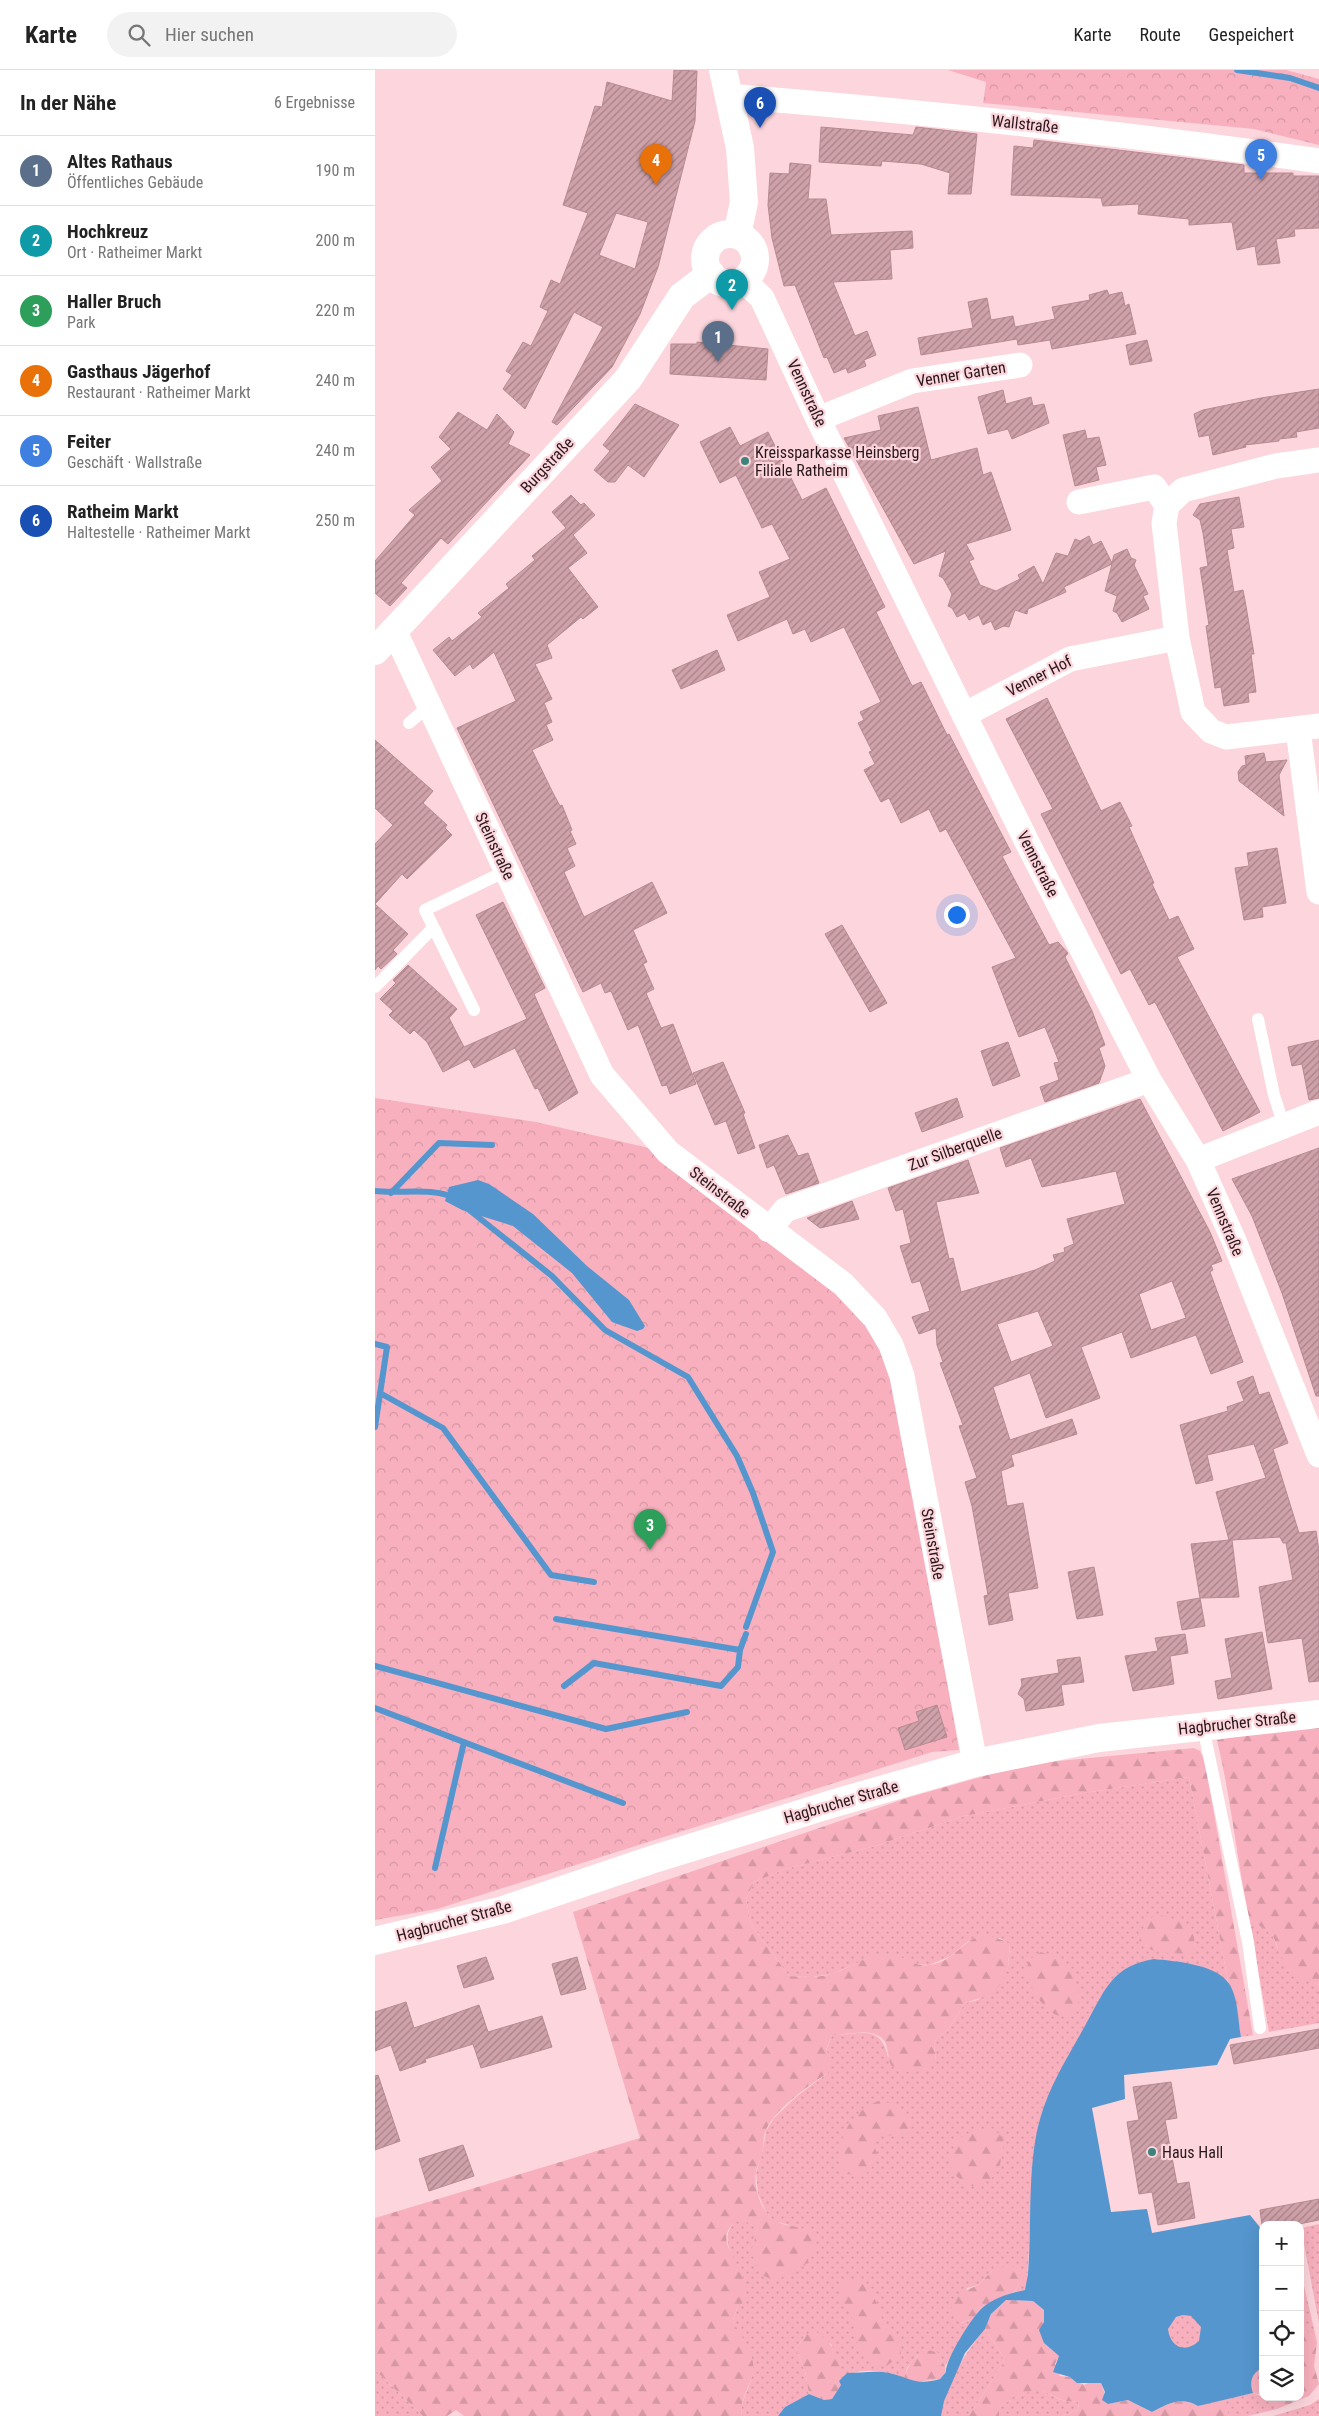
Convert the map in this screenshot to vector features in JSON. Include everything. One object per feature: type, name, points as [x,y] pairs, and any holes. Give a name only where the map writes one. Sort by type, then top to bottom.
[{"type":"main road","points":[[723,70],[740,148],[744,202],[737,235]]},
{"type":"main road","points":[[737,235],[752,247],[755,256],[754,266],[743,280],[736,283],[722,283],[711,274],[706,260],[710,245],[722,236],[737,235]]},
{"type":"main road","name":"Burgstraße","points":[[375,651],[628,379],[682,296],[711,274]]},
{"type":"main road","name":"Hagbrucher Straße","points":[[375,1941],[503,1910],[780,1820],[975,1763],[1099,1738],[1319,1714]]},
{"type":"street","name":"Wallstraße","points":[[729,96],[897,110],[1178,140],[1319,161]]},
{"type":"street","name":"Vennstraße","points":[[743,280],[762,298],[818,419],[964,715],[1149,1080],[1198,1160],[1235,1243],[1319,1455]]},
{"type":"street","name":"Venner Garten","points":[[818,419],[912,381],[1020,365]]},
{"type":"street","points":[[1319,460],[1276,466],[1183,490],[1167,505],[1164,522],[1177,638],[1193,712],[1211,731],[1226,737],[1309,727],[1319,892]]},
{"type":"street","points":[[1079,502],[1154,487],[1167,505]]},
{"type":"street","name":"Steinstraße","points":[[394,630],[602,1075],[668,1152],[843,1284],[875,1318],[891,1345],[902,1376],[975,1763]]},
{"type":"street","name":"Venner Hof","points":[[964,715],[1070,659],[1177,638]]},
{"type":"street","name":"Zur Silberquelle","points":[[769,1230],[785,1210],[1149,1080]]},
{"type":"street","points":[[1198,1160],[1319,1112]]},
{"type":"lane","points":[[409,723],[429,706]]},
{"type":"lane","points":[[475,1010],[425,910],[507,871]]},
{"type":"lane","points":[[375,987],[433,928]]},
{"type":"lane","points":[[1258,1019],[1284,1126]]},
{"type":"lane","points":[[1203,1726],[1248,1942],[1260,2028]]},
{"type":"green space","points":[[948,70],[1286,70],[1319,79],[1319,145],[1254,129],[983,103],[986,82]]},
{"type":"green space","points":[[375,1098],[536,1122],[649,1148],[845,1291],[891,1349],[959,1750],[932,1752],[437,1909],[375,1920]]},
{"type":"green space","points":[[1319,1723],[1319,1985],[1300,1978],[1284,1962],[1272,1934],[1249,1919],[1217,1740]]},
{"type":"green space","points":[[1194,1748],[1200,1751],[1205,1762],[1253,2035],[1241,2037],[1234,1996],[1228,1981],[1189,1777],[1084,1793],[964,1816],[875,1846],[785,1869],[754,1882],[746,1899],[751,1924],[789,1976],[810,1977],[826,1975],[881,1954],[899,1956],[917,1964],[929,1965],[951,1957],[966,1944],[983,1936],[1010,1944],[1008,1968],[1001,1983],[993,1994],[965,2003],[948,2030],[937,2037],[934,2045],[936,2060],[934,2065],[923,2070],[902,2071],[891,2065],[887,2047],[881,2037],[861,2032],[832,2035],[826,2050],[830,2056],[828,2073],[802,2091],[785,2106],[766,2130],[755,2177],[759,2198],[765,2211],[774,2220],[814,2233],[814,2253],[805,2265],[775,2281],[760,2274],[753,2258],[752,2249],[756,2228],[741,2218],[731,2226],[727,2234],[729,2250],[743,2277],[745,2288],[742,2305],[737,2308],[733,2320],[750,2352],[753,2363],[752,2376],[743,2401],[742,2416],[464,2416],[456,2410],[447,2416],[423,2416],[375,2370],[375,2218],[640,2138],[573,1912],[910,1797],[988,1775],[1048,1762]]},
{"type":"green space","points":[[1189,1777],[1228,1981],[1202,1968],[1154,1959],[1101,1996],[1040,2120],[1031,2204],[1027,2286],[1025,2290],[1014,2292],[1020,2283],[992,2271],[978,2285],[967,2288],[961,2323],[973,2319],[945,2366],[937,2352],[918,2355],[907,2368],[904,2378],[879,2371],[861,2371],[845,2376],[839,2381],[840,2364],[831,2344],[806,2334],[796,2349],[805,2371],[809,2394],[785,2407],[778,2416],[742,2416],[743,2401],[751,2379],[752,2363],[733,2320],[745,2286],[729,2250],[729,2232],[733,2224],[741,2217],[756,2228],[757,2237],[752,2249],[789,2225],[774,2221],[766,2212],[758,2194],[756,2173],[766,2131],[774,2118],[797,2096],[828,2073],[826,2051],[832,2035],[867,2033],[880,2039],[885,2046],[888,2057],[936,2060],[934,2045],[937,2037],[948,2030],[965,2003],[978,2000],[1008,1968],[1010,1945],[1000,1938],[968,1941],[951,1956],[929,1965],[913,1964],[889,1954],[867,1959],[832,1974],[812,1977],[789,1976],[751,1924],[746,1899],[754,1882],[785,1869],[875,1846],[964,1816],[1084,1793]]},
{"type":"green space","points":[[1157,1914],[1179,1921],[1190,1929],[1194,1941],[1193,1950],[1188,1954],[1162,1952],[1144,1947],[1139,1943],[1144,1926]]},
{"type":"green space","points":[[1249,1919],[1272,1934],[1277,1947],[1314,1983],[1319,1985],[1319,2023],[1269,2032]]},
{"type":"green space","points":[[1041,1952],[1063,1963],[1075,1980],[1079,1999],[1074,2010],[1064,2016],[1054,2014],[1048,2010],[1038,1998],[1027,1978],[1025,1972],[1030,1959]]},
{"type":"green space","points":[[881,2100],[896,2106],[910,2116],[912,2126],[908,2134],[882,2136],[875,2141],[878,2156],[872,2168],[865,2174],[856,2175],[842,2172],[840,2149],[847,2128],[861,2111]]},
{"type":"green space","points":[[982,2129],[995,2131],[1004,2138],[1002,2156],[998,2170],[989,2180],[972,2186],[954,2173],[951,2163],[952,2156],[956,2141],[971,2132]]},
{"type":"green space","points":[[1319,2224],[1319,2323],[1304,2244],[1304,2227]]},
{"type":"green space","points":[[1004,2266],[1019,2267],[1024,2277],[1014,2292],[981,2308],[973,2319],[960,2323],[955,2317],[951,2305],[956,2295],[978,2285],[992,2271]]},
{"type":"green space","points":[[860,2278],[871,2290],[886,2327],[901,2345],[901,2356],[886,2366],[874,2363],[861,2354],[851,2315],[839,2299],[840,2287],[848,2280]]},
{"type":"green space","points":[[1304,2285],[1317,2342],[1311,2334],[1304,2331]]},
{"type":"green space","points":[[1006,2300],[1033,2301],[1044,2310],[1044,2343],[1059,2356],[1055,2364],[1060,2376],[1070,2377],[1084,2385],[1090,2382],[1101,2383],[1108,2404],[1128,2400],[1152,2412],[1174,2402],[1192,2403],[1198,2406],[1220,2400],[1226,2406],[1229,2416],[1063,2416],[1079,2409],[1078,2402],[1060,2399],[1036,2388],[999,2407],[999,2416],[969,2416],[1004,2362],[998,2348],[985,2329],[991,2314]]},
{"type":"green space","points":[[1185,2315],[1197,2320],[1202,2332],[1197,2344],[1185,2349],[1173,2344],[1168,2332],[1173,2320]]},
{"type":"green space","points":[[985,2329],[998,2348],[1004,2362],[969,2416],[941,2416],[942,2405],[950,2382],[971,2347]]},
{"type":"green space","points":[[1304,2331],[1311,2334],[1317,2342],[1314,2366],[1319,2384],[1309,2396],[1304,2398]]},
{"type":"green space","points":[[817,2332],[833,2348],[840,2363],[841,2385],[832,2399],[824,2400],[809,2394],[805,2371],[796,2349],[806,2334]]},
{"type":"green space","points":[[926,2350],[937,2352],[945,2366],[946,2372],[940,2379],[915,2382],[904,2378],[912,2362]]},
{"type":"green space","points":[[375,2370],[423,2416],[375,2416]]},
{"type":"green space","points":[[1259,2370],[1259,2394],[1253,2393],[1251,2385],[1252,2378]]},
{"type":"green space","points":[[1036,2387],[1060,2399],[1078,2402],[1079,2409],[1063,2416],[999,2416],[999,2407]]},
{"type":"green space","points":[[1253,2393],[1259,2395],[1259,2401],[1274,2401],[1277,2409],[1248,2416],[1229,2416],[1220,2400]]},
{"type":"green space","points":[[1319,2399],[1319,2416],[1273,2416],[1310,2405]]},
{"type":"green space","points":[[1274,2401],[1297,2401],[1277,2409]]},
{"type":"water","points":[[478,1180],[489,1184],[533,1214],[587,1266],[629,1300],[645,1326],[643,1329],[637,1331],[612,1322],[572,1273],[513,1226],[462,1210],[445,1201],[449,1187]]},
{"type":"water","points":[[1154,1959],[1182,1962],[1213,1971],[1221,1975],[1231,1986],[1237,2008],[1241,2037],[1230,2039],[1217,2065],[1124,2075],[1125,2099],[1092,2108],[1111,2212],[1147,2209],[1152,2233],[1250,2215],[1259,2226],[1259,2370],[1252,2378],[1253,2393],[1198,2406],[1180,2401],[1174,2402],[1152,2412],[1128,2400],[1108,2404],[1102,2400],[1105,2392],[1101,2383],[1077,2383],[1070,2377],[1053,2372],[1059,2356],[1044,2343],[1039,2330],[1044,2322],[1044,2310],[1033,2301],[1006,2300],[991,2314],[985,2329],[965,2353],[944,2401],[941,2416],[778,2416],[785,2407],[809,2394],[824,2400],[832,2399],[841,2385],[839,2381],[847,2373],[883,2372],[923,2382],[940,2379],[946,2372],[950,2358],[960,2339],[982,2308],[1002,2296],[1025,2290],[1028,2274],[1033,2156],[1044,2106],[1060,2070],[1105,1990],[1111,1981],[1128,1967]],"holes":[[[1183,2315],[1191,2316],[1201,2327],[1199,2341],[1194,2345],[1184,2348],[1175,2344],[1169,2335],[1168,2329],[1176,2317]]]},
{"type":"building","points":[[674,70],[697,71],[695,121],[658,267],[640,314],[612,367],[557,425],[552,422],[603,327],[574,312],[525,409],[503,389],[512,375],[506,371],[523,342],[531,346],[548,311],[540,307],[551,280],[560,284],[588,213],[563,205],[595,106],[602,107],[607,82],[672,101]],"holes":[[[616,213],[648,222],[635,269],[599,255]]]},
{"type":"building","points":[[821,127],[913,135],[916,127],[977,134],[971,194],[948,194],[950,173],[921,164],[882,161],[881,166],[819,162]]},
{"type":"building","points":[[1034,140],[1244,165],[1244,173],[1293,173],[1293,176],[1319,176],[1319,228],[1294,229],[1295,236],[1276,239],[1280,263],[1258,265],[1255,246],[1237,250],[1232,222],[1189,225],[1189,219],[1138,214],[1139,204],[1103,206],[1101,198],[1011,195],[1014,146],[1033,148]]},
{"type":"building","points":[[790,163],[811,165],[808,199],[826,199],[831,235],[912,231],[913,248],[890,250],[892,279],[833,282],[855,336],[867,331],[876,355],[864,360],[866,366],[848,373],[846,368],[834,373],[827,357],[824,358],[795,285],[784,286],[772,238],[768,205],[770,173],[789,174]]},
{"type":"building","points":[[1107,290],[1109,295],[1122,292],[1125,306],[1129,304],[1136,334],[1052,349],[1050,340],[1018,345],[1017,339],[921,355],[918,338],[973,328],[968,302],[987,298],[991,320],[1013,316],[1015,327],[1055,319],[1052,307],[1090,300],[1089,295]]},
{"type":"building","points":[[1147,340],[1152,361],[1130,365],[1126,345]]},
{"type":"building","points":[[697,342],[768,349],[766,380],[670,374],[671,344],[697,344]]},
{"type":"building","points":[[1319,389],[1319,428],[1296,432],[1297,437],[1245,445],[1246,447],[1213,455],[1209,435],[1199,437],[1194,414],[1203,410]]},
{"type":"building","points":[[1003,390],[1006,404],[1031,397],[1033,406],[1044,404],[1049,423],[1012,439],[1008,429],[988,434],[978,397]]},
{"type":"building","points":[[635,404],[679,425],[644,477],[628,465],[615,482],[608,482],[594,470],[610,451],[603,445]]},
{"type":"building","points":[[918,407],[931,460],[977,448],[983,475],[991,472],[1011,530],[966,544],[974,559],[969,561],[980,585],[996,591],[1020,579],[1018,575],[1034,566],[1043,584],[1056,553],[1068,556],[1075,539],[1080,541],[1089,536],[1093,545],[1101,541],[1112,563],[1114,555],[1127,549],[1131,558],[1136,560],[1134,565],[1148,594],[1143,596],[1149,609],[1122,622],[1117,613],[1113,611],[1117,596],[1105,591],[1112,564],[1064,587],[1066,592],[1028,609],[1027,614],[1015,610],[1009,627],[1004,626],[995,630],[991,621],[983,625],[979,615],[969,620],[965,613],[957,617],[952,608],[948,606],[952,594],[943,578],[939,576],[946,551],[914,564],[844,438],[881,430],[878,416]]},
{"type":"building","points":[[458,412],[487,430],[497,414],[514,432],[508,444],[530,455],[448,544],[441,538],[401,583],[407,588],[390,606],[375,593],[375,561],[415,515],[409,510],[442,481],[431,467],[451,449],[439,437]]},
{"type":"building","points":[[730,427],[740,446],[768,432],[802,500],[826,488],[885,607],[876,612],[912,686],[921,682],[947,735],[949,734],[1011,852],[1002,856],[1049,945],[1058,942],[1068,953],[1065,957],[1092,1011],[1105,1045],[1099,1048],[1105,1066],[1099,1083],[1045,1102],[1040,1087],[1059,1080],[1054,1063],[1059,1062],[1045,1027],[1019,1037],[992,967],[1016,958],[946,829],[940,832],[929,809],[901,823],[889,798],[881,802],[864,770],[875,764],[869,752],[872,751],[858,723],[864,720],[860,712],[881,702],[844,627],[811,642],[805,629],[793,634],[787,619],[738,641],[727,615],[770,597],[759,572],[790,559],[772,524],[762,528],[736,475],[720,483],[700,442]]},
{"type":"building","points":[[1085,430],[1087,439],[1099,437],[1106,465],[1096,467],[1099,480],[1075,486],[1063,435]]},
{"type":"building","points":[[571,495],[581,505],[584,503],[595,515],[573,535],[587,553],[568,568],[598,607],[583,619],[581,617],[547,645],[552,658],[535,664],[552,699],[544,703],[552,722],[546,725],[553,740],[532,750],[560,806],[562,805],[572,830],[570,831],[576,844],[567,848],[575,866],[564,872],[584,917],[652,882],[667,913],[633,930],[647,962],[643,964],[654,989],[646,993],[661,1028],[673,1024],[696,1084],[670,1094],[667,1085],[662,1086],[638,1025],[628,1030],[611,991],[605,993],[601,983],[583,992],[457,728],[516,701],[494,652],[473,669],[470,664],[455,676],[433,650],[449,637],[452,641],[482,617],[478,613],[509,588],[506,584],[535,560],[532,556],[566,528],[552,512]]},
{"type":"building","points":[[1239,497],[1244,527],[1231,529],[1234,548],[1227,550],[1234,592],[1243,590],[1254,654],[1251,654],[1256,692],[1248,693],[1249,702],[1224,706],[1221,687],[1215,688],[1206,626],[1209,625],[1200,568],[1208,566],[1203,533],[1200,520],[1193,515],[1200,504]]},
{"type":"building","points":[[717,650],[725,670],[681,689],[672,670]]},
{"type":"building","points":[[1047,698],[1101,811],[1120,802],[1132,826],[1129,827],[1154,883],[1152,884],[1169,920],[1178,916],[1194,949],[1177,957],[1260,1112],[1223,1131],[1155,1002],[1149,1005],[1130,969],[1121,974],[1041,814],[1053,809],[1006,719]]},
{"type":"building","points":[[375,740],[433,791],[423,803],[447,825],[445,828],[452,835],[407,879],[402,874],[375,904],[375,844],[393,825],[375,808]]},
{"type":"building","points":[[1264,753],[1266,762],[1287,760],[1279,775],[1284,816],[1239,781],[1238,772],[1242,766],[1246,765],[1245,756]]},
{"type":"building","points":[[1277,848],[1286,903],[1262,907],[1263,917],[1244,920],[1235,868],[1249,866],[1247,853]]},
{"type":"building","points":[[503,902],[545,988],[534,994],[578,1093],[549,1111],[538,1088],[535,1089],[515,1048],[474,1068],[469,1059],[443,1072],[427,1042],[414,1030],[410,1034],[389,1015],[393,1011],[380,999],[396,983],[393,980],[408,965],[457,1009],[449,1018],[464,1047],[527,1019],[476,915]]},
{"type":"building","points":[[375,904],[408,934],[393,950],[397,954],[381,969],[378,966],[375,970]]},
{"type":"building","points":[[842,925],[887,1003],[870,1012],[825,934]]},
{"type":"building","points":[[1319,1040],[1319,1098],[1309,1100],[1302,1064],[1292,1066],[1288,1047]]},
{"type":"building","points":[[1008,1042],[1020,1076],[993,1086],[981,1051]]},
{"type":"building","points":[[723,1062],[745,1113],[743,1114],[755,1148],[738,1154],[726,1121],[715,1125],[693,1073]]},
{"type":"building","points":[[957,1098],[963,1117],[922,1132],[915,1113]]},
{"type":"building","points":[[1140,1099],[1210,1232],[1222,1261],[1211,1265],[1213,1270],[1210,1272],[1243,1362],[1211,1374],[1196,1335],[1131,1358],[1122,1332],[1081,1347],[1100,1398],[1046,1418],[1030,1373],[993,1387],[1010,1440],[1072,1419],[1077,1434],[1011,1455],[1014,1466],[1001,1471],[1007,1506],[1023,1503],[1038,1588],[1008,1593],[1013,1620],[989,1625],[984,1596],[988,1595],[972,1506],[965,1482],[977,1478],[959,1426],[963,1425],[940,1363],[943,1362],[937,1345],[936,1328],[919,1334],[912,1317],[930,1311],[920,1281],[912,1283],[900,1246],[911,1243],[903,1209],[896,1211],[888,1188],[968,1160],[979,1193],[936,1202],[949,1259],[953,1258],[961,1292],[1035,1270],[1055,1261],[1053,1255],[1065,1252],[1064,1248],[1074,1244],[1067,1219],[1125,1204],[1116,1171],[1042,1187],[1031,1158],[1006,1167],[1000,1148]],"holes":[[[1172,1281],[1186,1318],[1151,1330],[1139,1294]],[[1038,1311],[1053,1346],[1011,1362],[997,1324]]]},
{"type":"building","points":[[788,1135],[798,1156],[808,1153],[819,1183],[786,1194],[774,1165],[767,1168],[759,1145]]},
{"type":"building","points":[[1319,1148],[1319,1396],[1316,1396],[1282,1293],[1252,1216],[1232,1179]]},
{"type":"building","points":[[852,1201],[859,1219],[820,1228],[807,1218]]},
{"type":"building","points":[[1253,1376],[1259,1395],[1269,1392],[1288,1443],[1273,1449],[1299,1533],[1316,1531],[1319,1551],[1319,1681],[1309,1682],[1302,1638],[1268,1643],[1259,1587],[1293,1580],[1286,1543],[1283,1543],[1280,1537],[1232,1540],[1239,1597],[1200,1598],[1191,1544],[1229,1540],[1216,1492],[1266,1478],[1254,1444],[1207,1455],[1213,1480],[1196,1484],[1180,1425],[1228,1411],[1227,1407],[1244,1401],[1237,1382]]},
{"type":"building","points":[[1094,1567],[1103,1615],[1077,1619],[1068,1572]]},
{"type":"building","points":[[1200,1598],[1205,1626],[1182,1630],[1177,1602]]},
{"type":"building","points":[[1262,1632],[1272,1689],[1218,1699],[1215,1681],[1232,1678],[1225,1639]]},
{"type":"building","points":[[1185,1634],[1188,1653],[1170,1656],[1174,1684],[1133,1691],[1125,1656],[1158,1651],[1155,1638]]},
{"type":"building","points":[[1080,1657],[1084,1682],[1061,1685],[1064,1705],[1026,1711],[1024,1699],[1018,1694],[1022,1685],[1021,1679],[1059,1673],[1057,1660]]},
{"type":"building","points":[[937,1705],[947,1737],[905,1750],[898,1728],[919,1721],[916,1712]]},
{"type":"building","points":[[486,1957],[494,1979],[464,1988],[457,1966]]},
{"type":"building","points":[[577,1957],[586,1989],[561,1995],[552,1964]]},
{"type":"building","points":[[406,2002],[414,2028],[479,2005],[488,2032],[542,2016],[552,2047],[481,2068],[473,2044],[425,2059],[426,2062],[400,2071],[391,2045],[375,2051],[375,2012]]},
{"type":"building","points":[[1319,2029],[1319,2048],[1234,2064],[1230,2045]]},
{"type":"building","points":[[378,2075],[400,2141],[375,2150],[375,2076]]},
{"type":"building","name":"Haus Hall","points":[[1171,2082],[1177,2118],[1165,2120],[1177,2184],[1189,2182],[1195,2218],[1158,2225],[1152,2192],[1139,2194],[1127,2122],[1139,2120],[1133,2087]]},
{"type":"building","points":[[463,2145],[474,2176],[429,2191],[419,2159]]},
{"type":"building","points":[[1319,2199],[1319,2220],[1304,2223],[1304,2221],[1261,2221],[1260,2210]]},
{"type":"waterway","points":[[1237,70],[1290,78],[1319,88]]},
{"type":"waterway","points":[[391,1193],[439,1143],[492,1145]]},
{"type":"waterway","points":[[375,1191],[426,1192],[454,1198]]},
{"type":"waterway","points":[[468,1209],[552,1276],[605,1330],[688,1377],[737,1456],[753,1493],[773,1552],[746,1627]]},
{"type":"waterway","points":[[375,1344],[387,1347],[375,1427]]},
{"type":"waterway","points":[[380,1393],[443,1428],[551,1575],[594,1582]]},
{"type":"waterway","points":[[556,1619],[740,1650],[746,1634]]},
{"type":"waterway","points":[[564,1686],[594,1663],[721,1686],[738,1667],[740,1650]]},
{"type":"waterway","points":[[375,1666],[606,1729],[687,1712]]},
{"type":"waterway","points":[[375,1708],[623,1803]]},
{"type":"waterway","points":[[435,1868],[464,1742]]},
{"type":"place","name":"Ratheim Markt","points":[[760,128]]},
{"type":"place","name":"Feiter","points":[[1261,180]]},
{"type":"place","name":"Gasthaus Jägerhof","points":[[656,185]]},
{"type":"place","name":"Hochkreuz","points":[[732,310]]},
{"type":"place","name":"Altes Rathaus","points":[[718,362]]},
{"type":"place","name":"Kreissparkasse Heinsberg Filiale Ratheim","points":[[745,461]]},
{"type":"place","name":"Haller Bruch","points":[[650,1550]]},
{"type":"place","name":"Haus Hall","points":[[1152,2152]]}]
